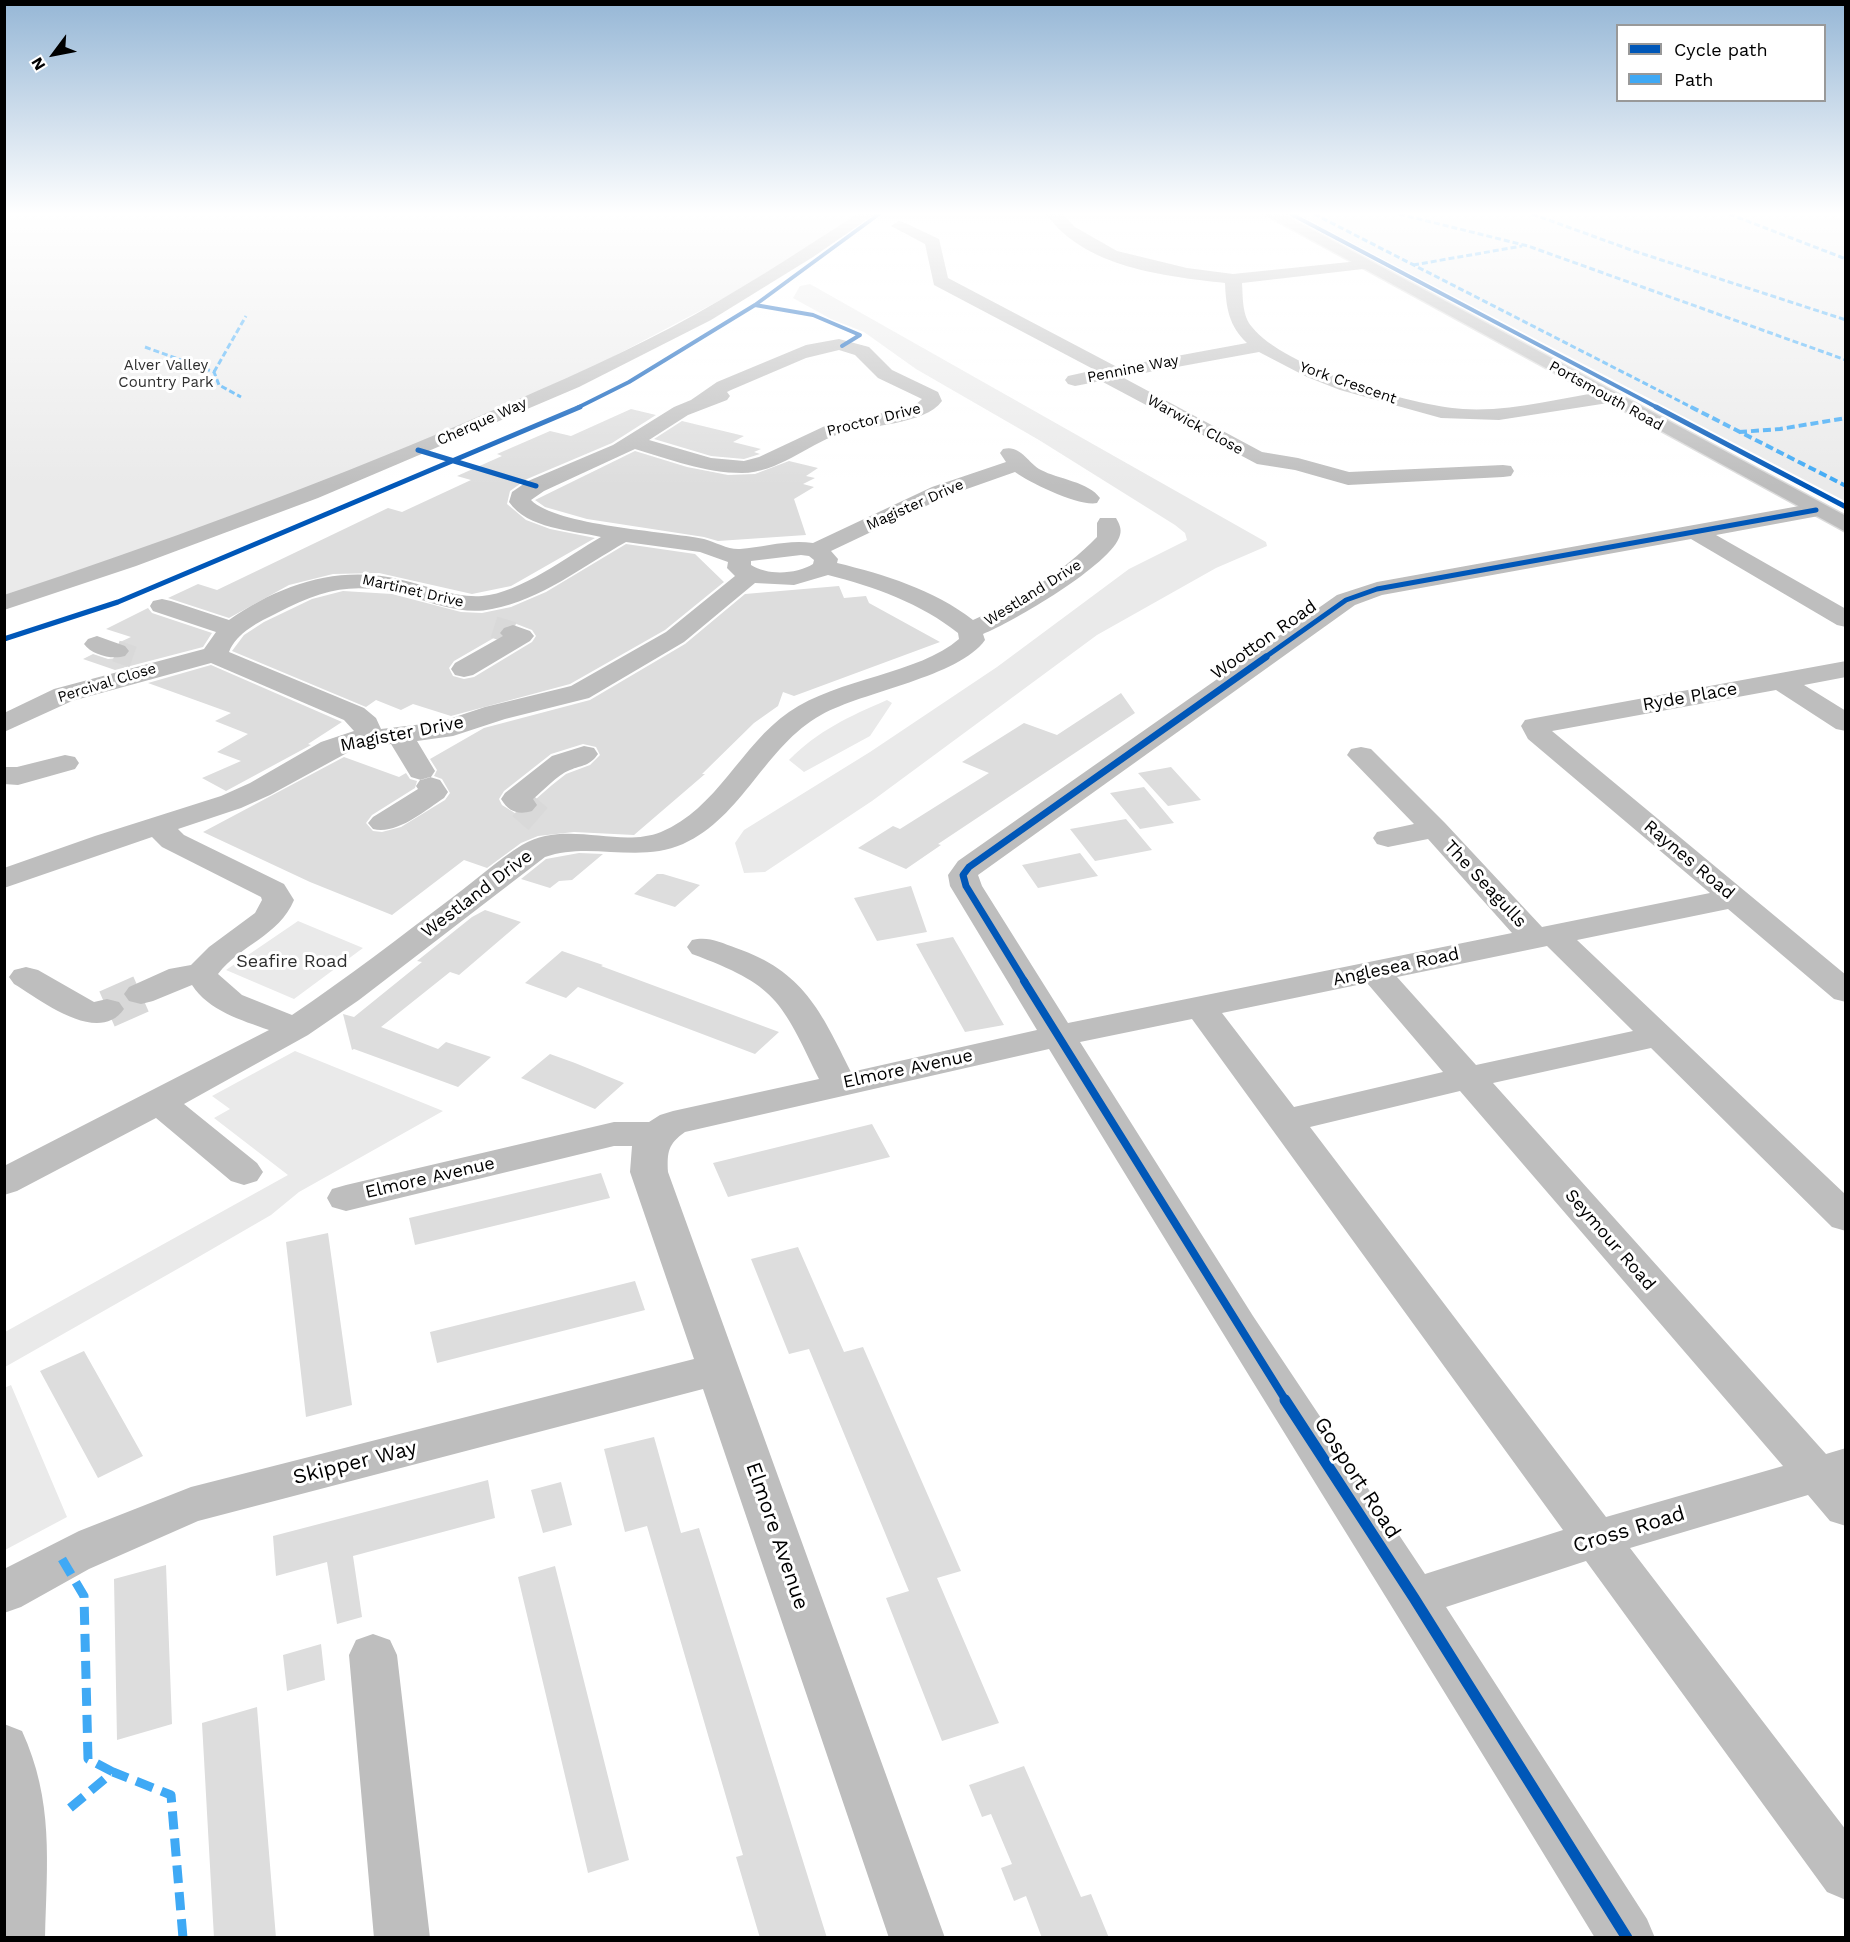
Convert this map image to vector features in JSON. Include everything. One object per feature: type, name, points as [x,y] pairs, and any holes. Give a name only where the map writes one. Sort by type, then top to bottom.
[{"type":"main road","name":"Portsmouth Road","points":[[1438,305],[1845,525]]},
{"type":"street","name":"Cherque Way","points":[[4,603],[240,519],[418,450],[529,401],[703,317],[723,305]]},
{"type":"street","name":"Warwick Close","points":[[983,305],[1257,458],[1298,464],[1348,479],[1503,471]]},
{"type":"street","name":"York Crescent","points":[[1233,305],[1245,331],[1261,346],[1306,370],[1355,388],[1432,410],[1462,415],[1608,397]]},
{"type":"street","name":"Proctor Drive","points":[[633,442],[710,464],[744,467],[766,461],[819,434],[921,410],[932,401],[931,396],[923,390],[884,374],[862,351],[851,347],[828,346],[803,351],[766,369],[761,379],[744,389],[700,402],[660,422],[633,442],[536,486],[520,497],[520,502],[529,511],[541,516],[622,535],[703,546],[745,566]]},
{"type":"street","name":"Pennine Way","points":[[1075,380],[1261,346]]},
{"type":"street","name":"Magister Drive","points":[[4,879],[231,802],[270,784],[331,748],[369,737],[444,730],[495,713],[580,692],[675,637],[745,566],[799,577],[820,559],[930,496],[995,471],[1013,459],[1038,478],[1072,489],[1089,498]]},
{"type":"street","name":"Wootton Road","points":[[1059,1036],[966,886],[963,875],[969,867],[1346,600],[1377,589],[1816,510]]},
{"type":"street","name":"Westland Drive","points":[[970,630],[989,624],[1082,564],[1107,540],[1110,534],[1108,523]]},
{"type":"street","points":[[1695,532],[1845,620]]},
{"type":"street","name":"Martinet Drive","points":[[215,654],[219,642],[231,629],[310,587],[344,578],[384,581],[445,600],[475,604],[491,602],[515,594],[622,535]]},
{"type":"street","name":"Westland Drive","points":[[4,1182],[296,1028],[347,993],[534,851],[562,841],[576,840],[639,846],[673,837],[688,829],[719,802],[778,732],[801,716],[859,690],[954,655],[972,639],[970,630],[950,614],[820,559]]},
{"type":"street","points":[[464,669],[521,636],[487,625],[475,604]]},
{"type":"street","points":[[162,606],[231,629]]},
{"type":"street","points":[[215,654],[239,668],[354,714],[366,724],[369,737]]},
{"type":"street","name":"Percival Close","points":[[4,723],[63,695],[123,656],[215,654]]},
{"type":"street","name":"Ryde Place","points":[[1535,726],[1845,669]]},
{"type":"street","points":[[1780,681],[1845,723]]},
{"type":"street","name":"Raynes Road","points":[[1535,726],[1538,733],[1845,992]]},
{"type":"street","points":[[383,823],[434,792],[399,735]]},
{"type":"street","points":[[562,841],[515,799],[562,762],[574,761],[584,754]]},
{"type":"street","name":"The Seagulls","points":[[1361,755],[1545,937],[1659,1036],[1845,1218]]},
{"type":"street","points":[[4,775],[18,776],[65,763]]},
{"type":"street","points":[[141,994],[181,976],[201,974],[227,945],[272,915],[278,900],[273,891],[261,883],[173,841],[158,826]]},
{"type":"street","name":"The Seagulls","points":[[1388,838],[1435,829]]},
{"type":"street","name":"Anglesea Road","points":[[1059,1036],[1734,898]]},
{"type":"street","points":[[703,947],[762,970],[786,991],[800,1010],[839,1084]]},
{"type":"street","name":"Seymour Road","points":[[1375,972],[1466,1078],[1831,1470],[1845,1508]]},
{"type":"street","points":[[201,974],[207,986],[229,1001],[296,1028]]},
{"type":"street","points":[[26,977],[90,1014],[107,1009]]},
{"type":"street","points":[[1201,1008],[1598,1538],[1845,1874]]},
{"type":"street","name":"Elmore Avenue","points":[[346,1198],[614,1134],[655,1134],[673,1123],[1059,1036]]},
{"type":"street","name":"Gosport Road","points":[[1059,1036],[1238,1327],[1414,1598],[1627,1938]]},
{"type":"street","points":[[1287,1121],[1466,1078],[1659,1036]]},
{"type":"street","points":[[159,1102],[244,1172]]},
{"type":"street","name":"Elmore Avenue","points":[[655,1134],[648,1148],[649,1172],[917,1938]]},
{"type":"street","name":"Skipper Way","points":[[4,1593],[56,1561],[122,1531],[191,1505],[718,1369]]},
{"type":"street","name":"Cross Road","points":[[1414,1598],[1598,1538],[1831,1470]]},
{"type":"street","points":[[373,1655],[392,1935]]},
{"type":"street","points":[[4,1747],[10,1758],[19,1807],[17,1938]]},
{"type":"green space","name":"Alver Valley Country Park","points":[[4,305],[712,305],[529,401],[229,523],[5,600]]},
{"type":"green space","points":[[805,305],[846,305],[1266,542],[1267,546],[1216,568],[1097,635],[872,801],[765,872],[744,873],[735,843],[744,830],[870,752],[997,667],[1129,569],[1187,540],[1185,533],[1175,525],[1039,440],[916,369],[864,332],[831,319]]},
{"type":"green space","points":[[1470,305],[1845,305],[1845,501]]},
{"type":"green space","points":[[887,700],[892,703],[870,736],[804,772],[789,760],[811,740],[835,725]]},
{"type":"green space","name":"Seafire Road","points":[[298,921],[363,948],[294,999],[226,970]]},
{"type":"green space","points":[[295,1051],[443,1111],[299,1192],[271,1215],[5,1367],[5,1332],[288,1175],[214,1118],[230,1109],[212,1096]]},
{"type":"green space","points":[[11,1385],[67,1517],[5,1550],[4,1388]]},
{"type":"building","points":[[631,409],[656,415],[612,443],[527,479],[510,491],[507,504],[526,520],[550,529],[595,538],[511,586],[472,594],[379,573],[333,574],[289,585],[229,618],[168,598],[198,584],[217,590],[388,508],[402,512],[471,480],[457,476],[502,456],[497,454],[550,431],[571,436]]},
{"type":"building","points":[[682,421],[744,436],[733,442],[761,449],[754,452],[760,454],[744,459],[711,456],[654,439]]},
{"type":"building","points":[[635,451],[687,467],[728,475],[755,474],[789,461],[818,468],[806,476],[815,478],[803,484],[814,487],[794,499],[806,535],[718,541],[587,519],[545,507],[535,500]]},
{"type":"building","points":[[626,544],[695,554],[724,582],[665,630],[570,684],[451,716],[413,704],[401,710],[376,700],[366,707],[232,651],[244,635],[264,622],[312,599],[343,591],[392,594],[461,612],[482,613],[511,607],[546,592]],"holes":[[[514,623],[532,630],[536,636],[532,642],[474,677],[464,679],[453,676],[449,668],[454,661],[499,635],[498,632],[503,626]]]},
{"type":"building","points":[[839,586],[844,598],[866,596],[869,603],[940,642],[794,696],[783,692],[778,706],[754,723],[702,774],[705,774],[634,835],[574,832],[538,836],[521,843],[487,868],[464,860],[392,915],[310,882],[203,832],[344,757],[399,777],[406,773],[410,779],[417,781],[415,788],[372,815],[366,823],[373,831],[382,832],[401,827],[445,800],[450,793],[442,779],[434,776],[437,770],[430,759],[484,728],[590,700],[685,644],[745,594]],"holes":[[[583,744],[596,747],[600,755],[590,765],[566,774],[552,785],[536,799],[539,805],[534,812],[518,815],[502,805],[499,799],[504,791],[551,754]]]},
{"type":"building","points":[[148,608],[152,613],[212,633],[203,647],[115,670],[83,659],[93,654],[108,659],[127,657],[131,650],[120,642],[131,637],[106,629]]},
{"type":"building","points":[[211,665],[342,722],[308,744],[311,745],[226,791],[202,778],[241,761],[217,752],[248,734],[215,721],[231,713],[148,683]]},
{"type":"building","points":[[1121,693],[1135,713],[938,844],[941,845],[906,869],[858,848],[893,826],[900,829],[989,773],[962,762],[1024,723],[1057,735]]},
{"type":"building","points":[[1171,767],[1201,800],[1168,806],[1138,773]]},
{"type":"building","points":[[1144,787],[1174,823],[1140,829],[1110,793]]},
{"type":"building","points":[[1126,819],[1152,850],[1095,861],[1070,829]]},
{"type":"building","points":[[579,853],[603,854],[572,880],[559,881],[550,888],[521,879],[546,859]]},
{"type":"building","points":[[1080,853],[1098,876],[1038,888],[1022,865]]},
{"type":"building","points":[[657,874],[700,885],[675,907],[634,894]]},
{"type":"building","points":[[911,886],[927,932],[877,941],[854,898]]},
{"type":"building","points":[[485,910],[521,922],[459,975],[450,972],[381,1027],[438,1049],[446,1042],[491,1057],[458,1087],[352,1050],[343,1014],[354,1017],[422,962],[417,961],[472,917]]},
{"type":"building","points":[[953,937],[1004,1025],[965,1032],[916,944]]},
{"type":"building","points":[[562,951],[779,1032],[755,1054],[578,987],[566,998],[525,983]]},
{"type":"building","points":[[550,1054],[624,1083],[595,1109],[521,1078]]},
{"type":"building","points":[[872,1124],[890,1157],[728,1197],[713,1163]]},
{"type":"building","points":[[601,1173],[610,1198],[415,1245],[409,1218]]},
{"type":"building","points":[[328,1233],[352,1405],[306,1417],[286,1242]]},
{"type":"building","points":[[798,1247],[844,1352],[863,1347],[961,1571],[937,1578],[999,1723],[942,1741],[886,1598],[909,1591],[809,1349],[789,1354],[751,1259]]},
{"type":"building","points":[[635,1281],[645,1310],[437,1363],[430,1332]]},
{"type":"building","points":[[84,1351],[143,1456],[98,1478],[40,1371]]},
{"type":"building","points":[[654,1437],[681,1533],[699,1528],[827,1938],[760,1938],[736,1857],[743,1855],[647,1526],[625,1532],[604,1449]]},
{"type":"building","points":[[488,1480],[495,1518],[353,1556],[362,1617],[337,1624],[327,1562],[276,1576],[273,1536]]},
{"type":"building","points":[[561,1482],[572,1525],[543,1533],[531,1490]]},
{"type":"building","points":[[166,1565],[172,1724],[117,1740],[114,1579]]},
{"type":"building","points":[[555,1566],[629,1860],[588,1873],[518,1577]]},
{"type":"building","points":[[321,1644],[325,1680],[287,1691],[283,1655]]},
{"type":"building","points":[[257,1707],[276,1938],[214,1938],[202,1723]]},
{"type":"building","points":[[1024,1766],[1081,1897],[1091,1894],[1109,1938],[1042,1938],[1026,1896],[1014,1901],[1001,1868],[1012,1864],[991,1814],[982,1817],[969,1785]]},
{"type":"tunnel","points":[[494,627],[513,633]]},
{"type":"tunnel","points":[[116,651],[133,657]]},
{"type":"tunnel","points":[[522,805],[538,819]]},
{"type":"tunnel","points":[[107,1009],[141,994]]},
{"type":"marked path","points":[[1491,305],[1846,486]]},
{"type":"marked path","points":[[1692,305],[1846,360]]},
{"type":"marked path","points":[[1799,305],[1846,320]]},
{"type":"marked path","points":[[214,372],[246,316]]},
{"type":"marked path","points":[[145,347],[214,372],[219,385],[241,397]]},
{"type":"marked path","points":[[1739,432],[1780,429],[1846,418]]},
{"type":"marked path","points":[[62,1559],[84,1596],[88,1759],[113,1772]]},
{"type":"marked path","points":[[70,1808],[113,1772],[171,1795],[183,1938]]},
{"type":"cycle path","points":[[755,305],[813,315],[860,335],[842,346]]},
{"type":"cycle path","points":[[4,639],[118,602],[567,413],[629,382],[756,305]]},
{"type":"cycle path","points":[[1463,305],[1846,507]]},
{"type":"cycle path","points":[[418,450],[536,486]]},
{"type":"cycle path","points":[[1627,1938],[1414,1598],[1238,1327],[966,886],[963,875],[969,867],[1346,600],[1377,589],[1816,510]]}]
